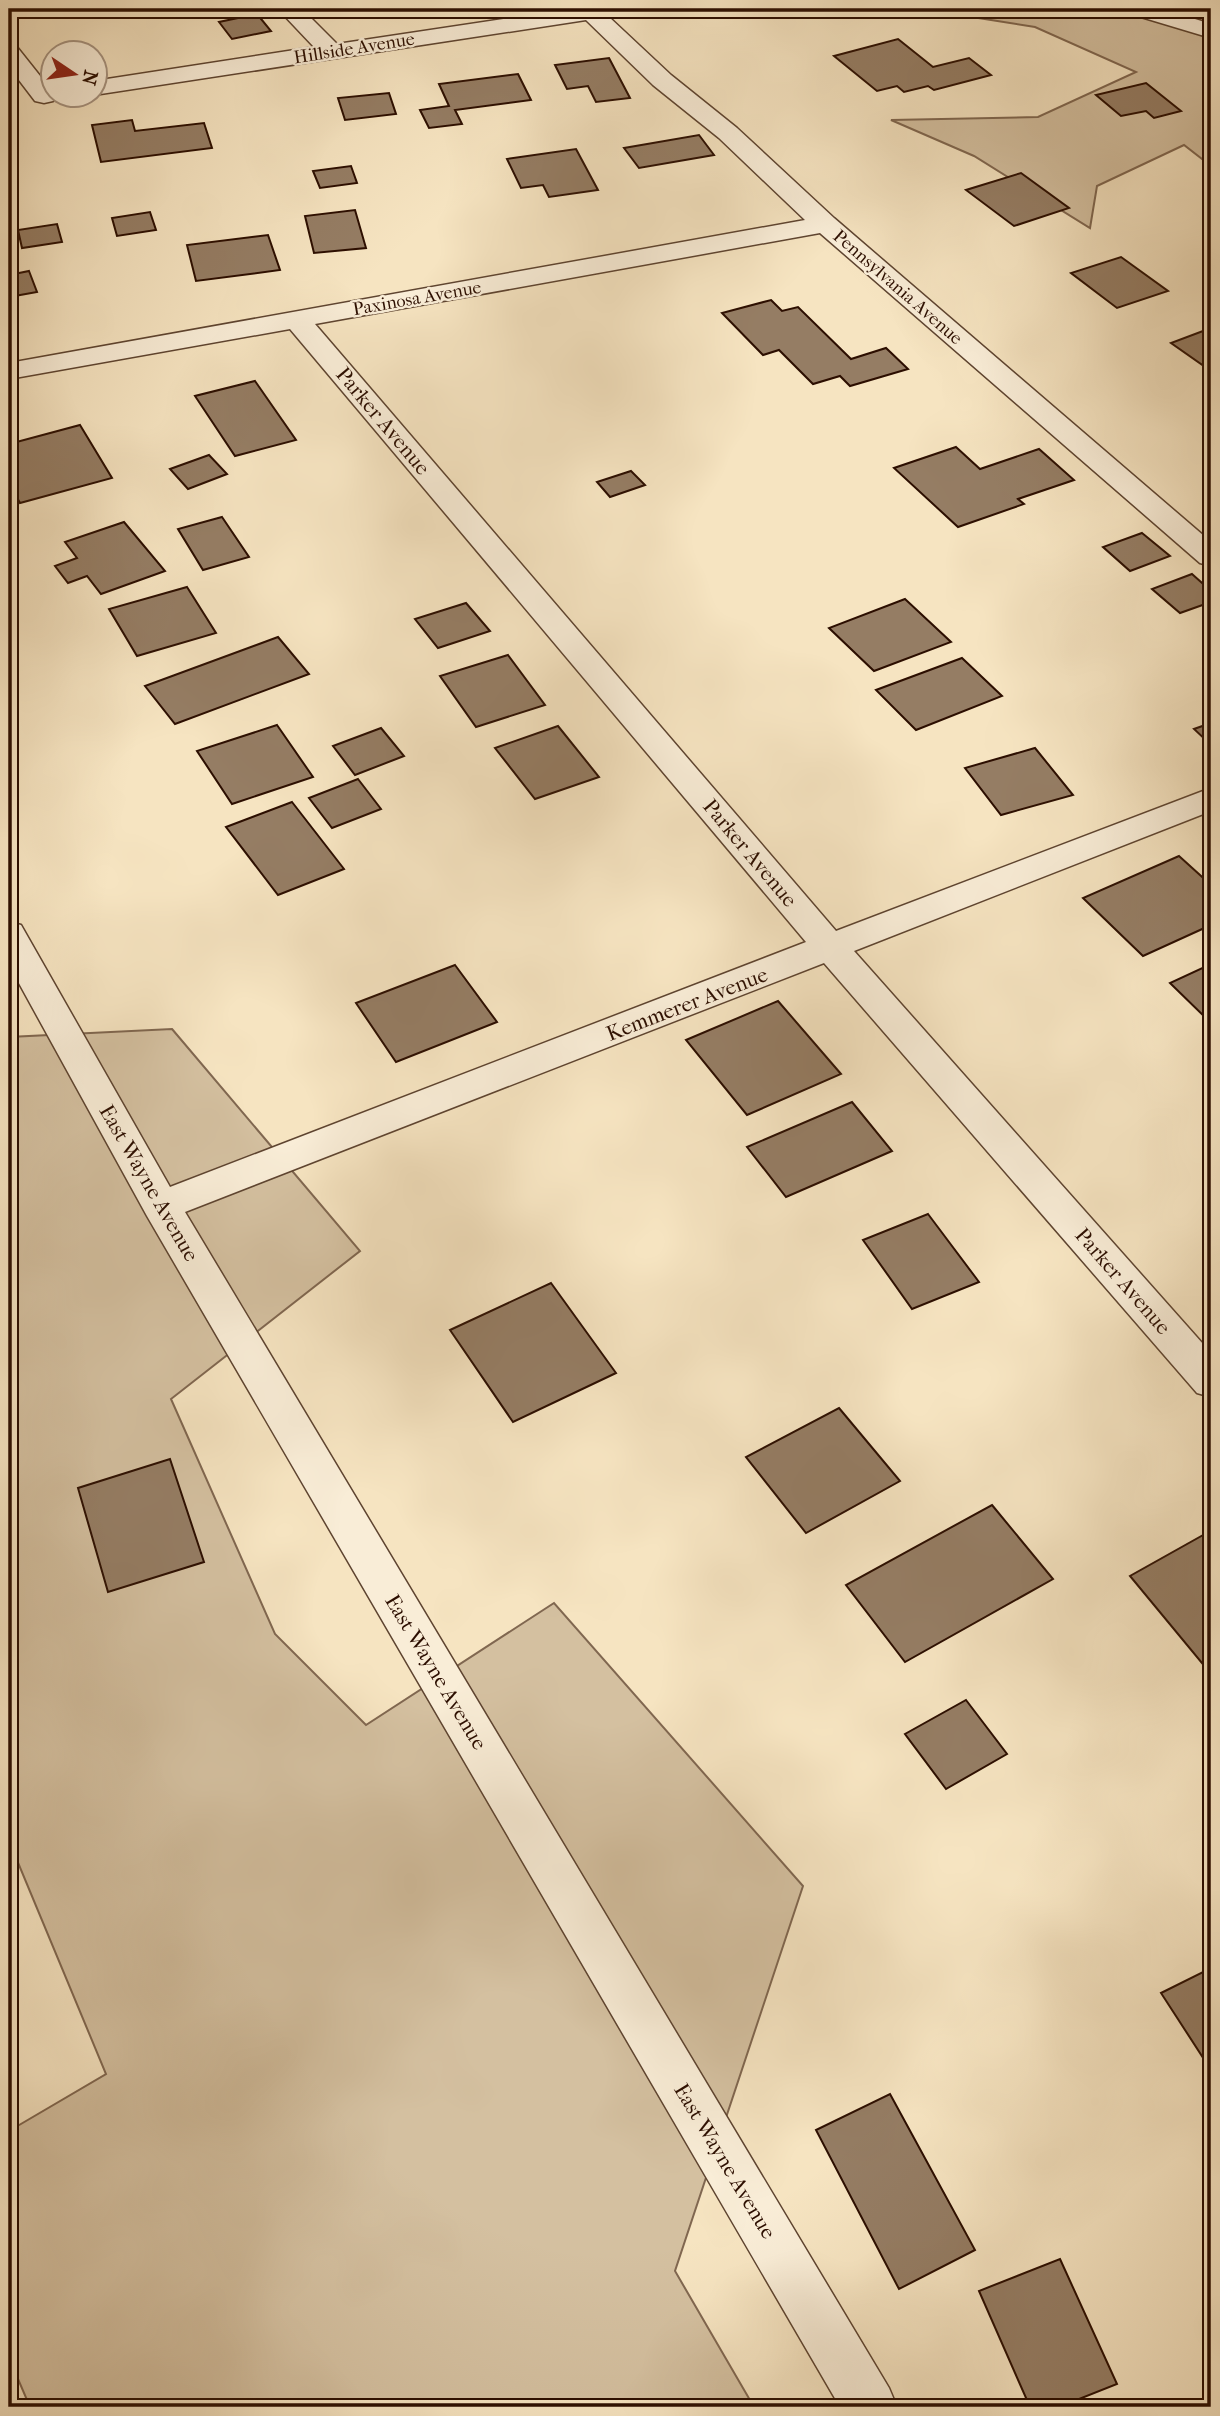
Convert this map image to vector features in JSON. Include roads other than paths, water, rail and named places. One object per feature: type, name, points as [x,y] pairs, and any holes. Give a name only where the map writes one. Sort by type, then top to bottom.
[{"type":"street","points":[[289,9],[331,51]]},
{"type":"street","points":[[1139,9],[1211,31]]},
{"type":"street","name":"Hillside Avenue","points":[[108,86],[597,10]]},
{"type":"street","name":"Pennsylvania Avenue","points":[[597,10],[662,80],[728,132],[825,224],[1211,557]]},
{"type":"street","points":[[9,52],[38,96]]},
{"type":"street","name":"Paxinosa Avenue","points":[[9,371],[825,224]]},
{"type":"street","name":"Parker Avenue","points":[[296,319],[831,948],[1211,1381]]},
{"type":"street","name":"Kemmerer Avenue","points":[[161,1206],[1211,799]]},
{"type":"street","name":"East Wayne Avenue","points":[[9,934],[161,1206],[870,2407]]}]
